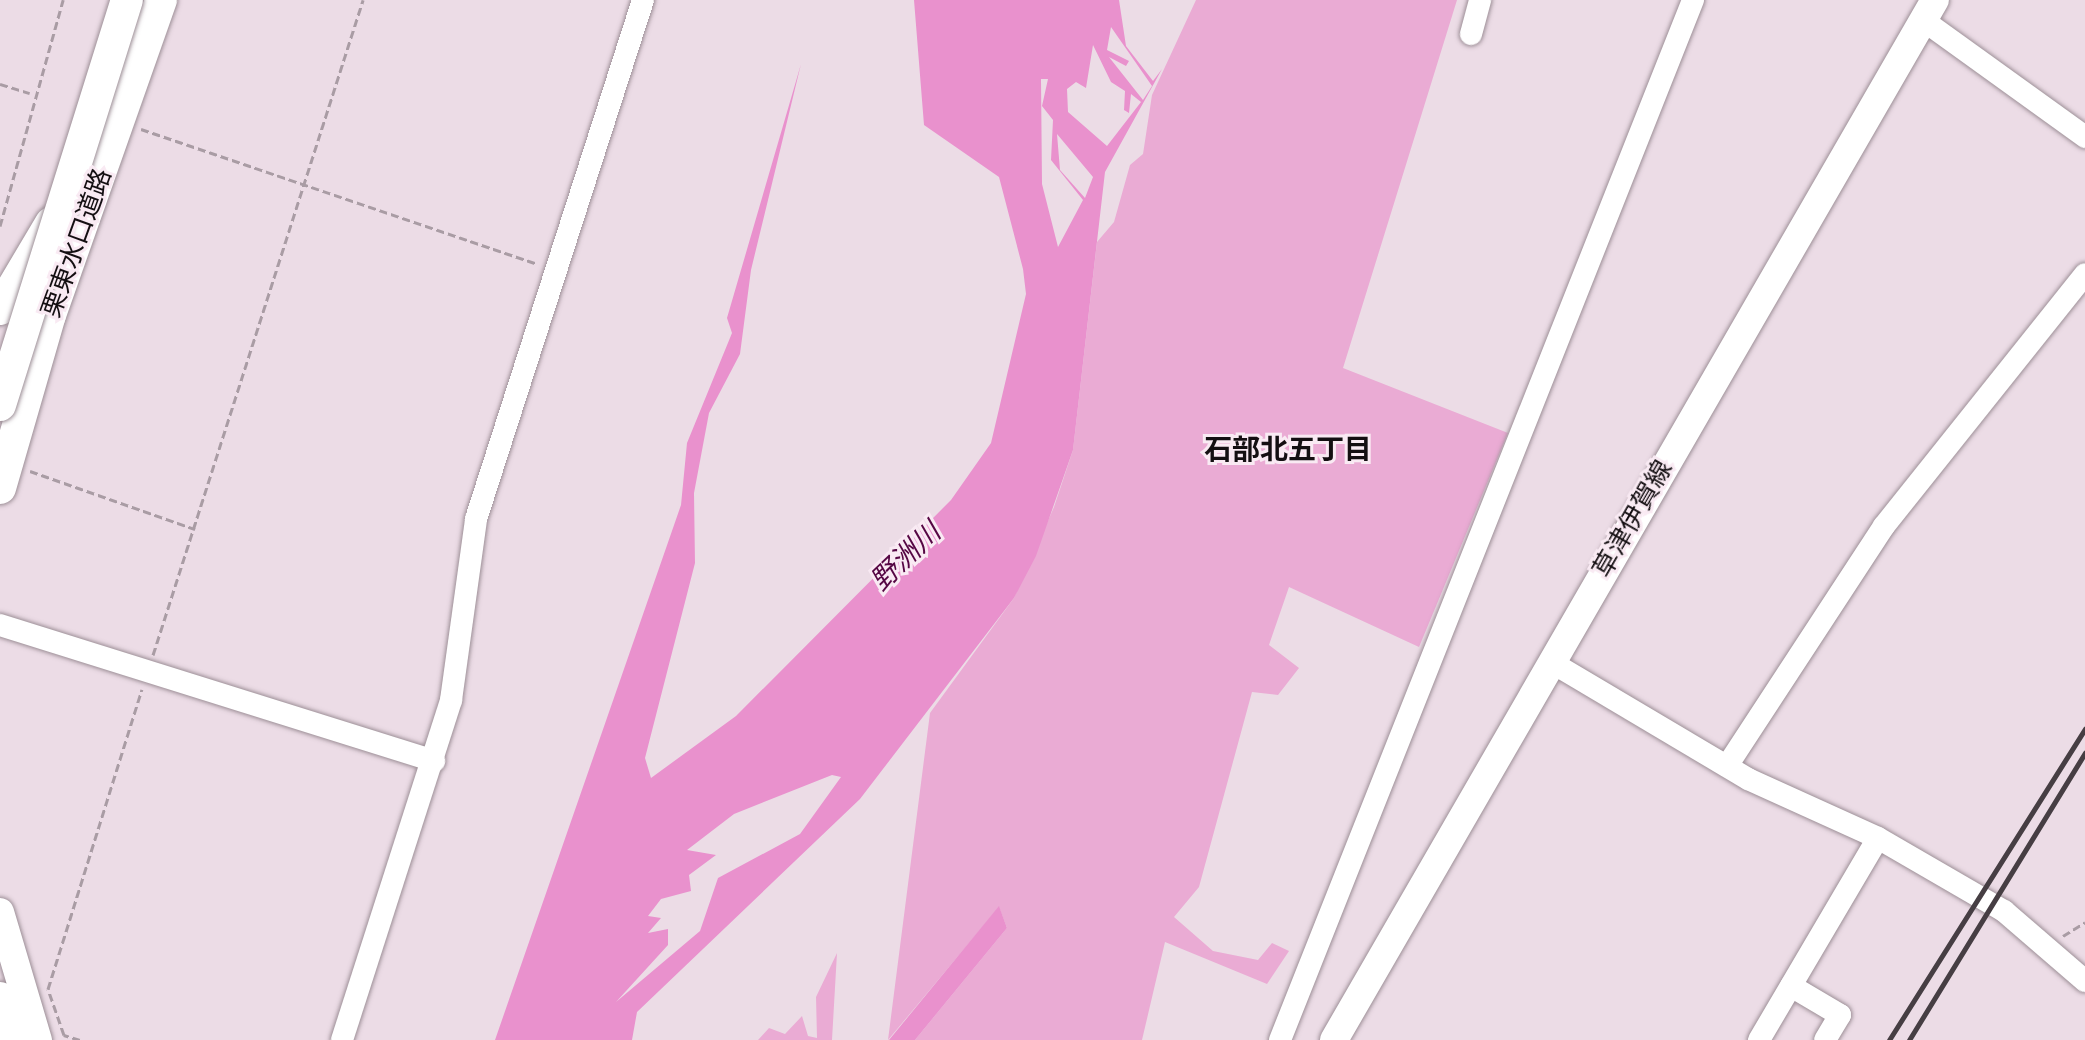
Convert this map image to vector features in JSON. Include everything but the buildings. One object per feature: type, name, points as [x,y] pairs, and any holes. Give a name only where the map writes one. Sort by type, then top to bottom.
[{"type":"highway","name":"栗東水口道路","points":[[0,405],[127,0]]},
{"type":"highway","name":"栗東水口道路","points":[[3,476],[81,220],[161,0]]},
{"type":"highway","points":[[0,309],[147,44]]},
{"type":"highway","points":[[0,998],[13,1040]]},
{"type":"main road","name":"草津伊賀線","points":[[1334,1040],[1929,10]]},
{"type":"main road","points":[[0,912],[38,1040]]},
{"type":"street","points":[[342,1040],[434,761],[451,700],[476,519],[643,0]]},
{"type":"street","points":[[1471,34],[1480,0]]},
{"type":"street","points":[[1280,1040],[1693,0]]},
{"type":"street","points":[[1929,10],[2085,137]]},
{"type":"street","points":[[1727,766],[1884,526],[2085,274]]},
{"type":"street","points":[[0,625],[149,668],[434,761]]},
{"type":"street","points":[[1551,662],[1727,766],[1878,838],[2050,945],[2085,981]]},
{"type":"street","points":[[1759,1040],[1878,838]]},
{"type":"street","points":[[1791,986],[1840,1015],[1825,1040]]},
{"type":"path","points":[[0,226],[63,0]]},
{"type":"path","points":[[80,1040],[64,1035],[48,989],[363,0]]},
{"type":"path","points":[[0,84],[30,93]]},
{"type":"path","points":[[134,126],[557,270]]},
{"type":"path","points":[[3,476],[195,529]]},
{"type":"path","points":[[2050,945],[2085,922]]},
{"type":"shaded area","points":[[1196,0],[1457,0],[1343,368],[1508,433],[1419,647],[1289,587],[1269,645],[1299,668],[1278,695],[1252,692],[1199,887],[1174,917],[1213,951],[1258,960],[1272,943],[1289,951],[1267,984],[1165,942],[1142,1040],[915,1040],[1007,928],[999,907],[888,1040],[930,713],[1014,598],[1054,507],[1073,450],[1097,242],[1114,222],[1130,165],[1143,154],[1152,95]]},
{"type":"shaded area","points":[[837,953],[832,1040],[758,1040],[769,1028],[785,1034],[802,1016],[808,1036],[817,1038],[816,997]]},
{"type":"water","name":"野洲川","points":[[914,0],[1119,0],[1126,46],[1153,81],[1162,69],[1105,172],[1073,450],[1036,556],[1014,598],[860,799],[637,1012],[632,1040],[495,1040],[681,505],[687,443],[732,333],[727,318],[801,64],[751,270],[740,354],[709,413],[694,493],[695,563],[645,758],[651,778],[736,716],[951,500],[991,443],[1026,294],[1023,269],[999,177],[924,125]],"holes":[[[1111,27],[1152,86],[1143,100],[1109,57],[1126,66],[1129,61],[1107,50]],[[1093,45],[1111,82],[1125,91],[1124,110],[1129,113],[1131,94],[1141,102],[1107,146],[1068,112],[1067,89],[1076,82],[1086,88]],[[1041,79],[1048,79],[1042,106],[1053,120],[1051,160],[1083,200],[1058,247],[1042,184]],[[1057,134],[1093,177],[1085,198],[1060,170]],[[832,775],[841,777],[800,834],[718,878],[700,931],[616,1002],[668,945],[668,929],[648,933],[661,918],[648,916],[661,899],[691,891],[689,875],[716,855],[687,850],[734,814]]]},
{"type":"water","points":[[999,906],[1007,928],[915,1040],[889,1040]]},
{"type":"railway","points":[[1889,1040],[2085,729]]},
{"type":"railway","points":[[1909,1040],[2085,753]]},
{"type":"district","name":"石部北五丁目","points":[[1288,449]]}]
